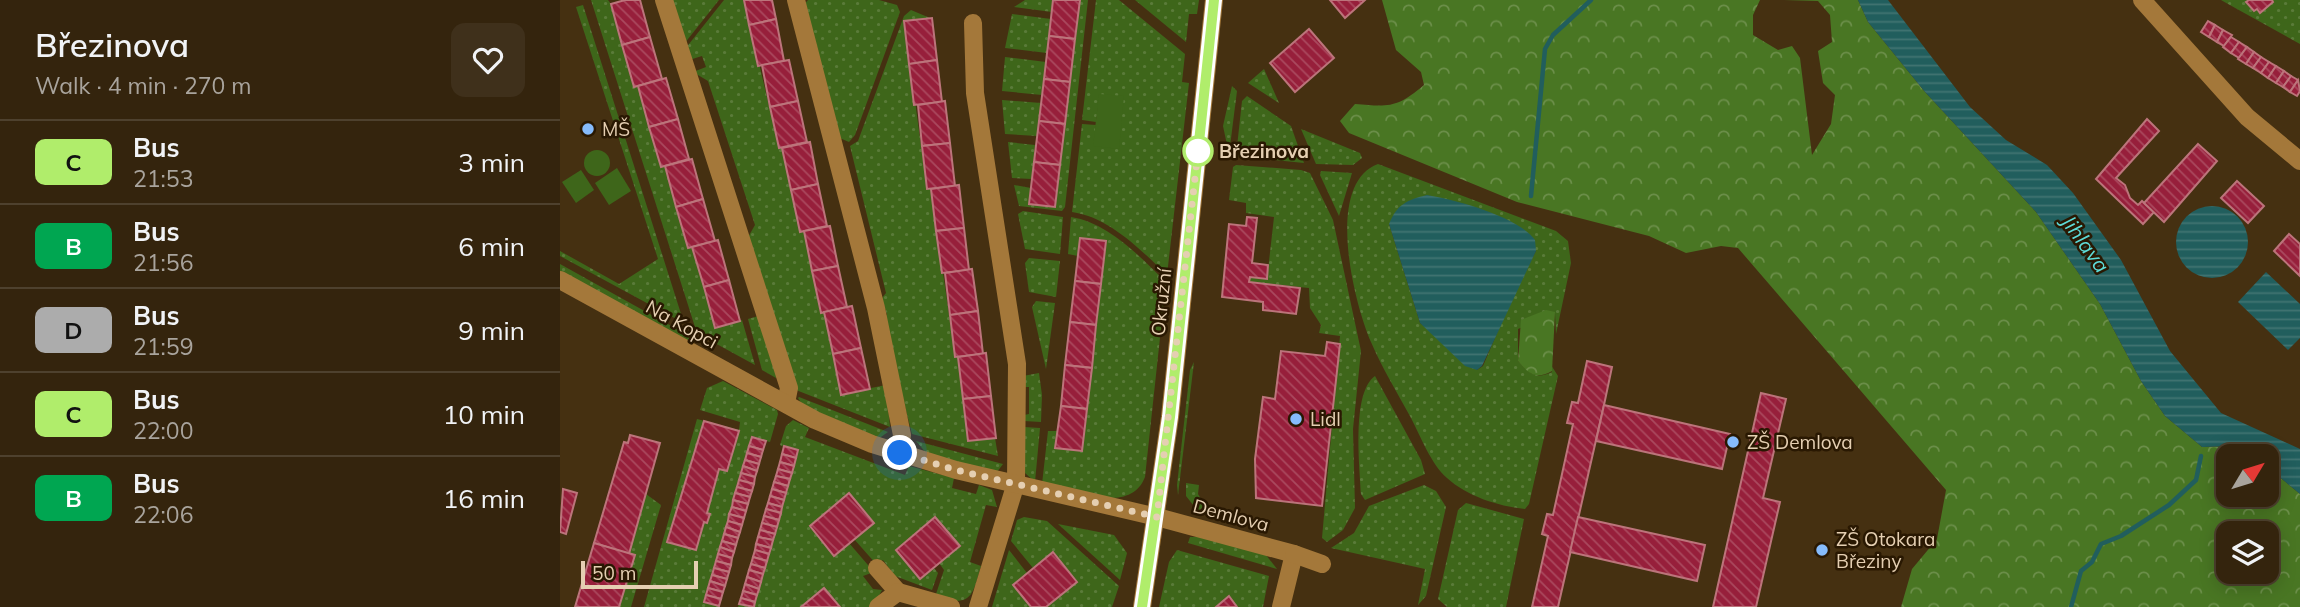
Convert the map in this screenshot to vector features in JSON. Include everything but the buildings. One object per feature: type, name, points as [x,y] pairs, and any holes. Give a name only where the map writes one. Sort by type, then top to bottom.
[{"type":"street","points":[[664,0],[789,388],[786,403],[847,434],[900,453],[1157,517]]},
{"type":"street","points":[[796,0],[876,308],[902,435],[900,453]]},
{"type":"street","points":[[2142,0],[2246,117],[2300,161]]},
{"type":"street","name":"Okružní","points":[[1142,607],[1157,517],[1213,9]]},
{"type":"street","points":[[973,23],[975,93],[1017,364],[1016,483],[978,607]]},
{"type":"street","name":"Na Kopci","points":[[560,280],[786,403]]},
{"type":"street","name":"Demlova","points":[[1157,517],[1322,564]]},
{"type":"street","points":[[1281,607],[1294,554]]},
{"type":"street","points":[[877,568],[898,592],[951,607]]},
{"type":"street","points":[[878,607],[898,592]]},
{"type":"green space","points":[[591,0],[608,0],[611,4],[634,86],[638,86],[661,167],[665,166],[688,248],[692,247],[716,327],[742,320],[755,365],[702,336],[695,327]]},
{"type":"green space","points":[[669,0],[719,0],[684,44]]},
{"type":"green space","points":[[724,0],[744,0],[800,231],[804,231],[820,312],[824,312],[841,394],[886,385],[890,427],[796,390],[747,239],[755,225],[708,81],[693,72],[706,67],[702,56],[689,60],[685,49]]},
{"type":"green space","points":[[808,0],[879,0],[897,5],[900,12],[855,135],[849,142],[835,136],[803,6]]},
{"type":"green space","points":[[1025,0],[1053,0],[1052,12],[1014,7]]},
{"type":"green space","points":[[1080,0],[1088,0],[1065,207],[1062,211],[1019,206],[1014,185],[1031,188],[1029,204],[1055,207]]},
{"type":"green space","points":[[1096,0],[1119,0],[1185,54],[1182,82],[1189,83],[1167,275],[1124,236],[1099,220],[1072,212],[1082,124],[1096,125],[1094,146],[1100,94],[1096,122],[1082,120]]},
{"type":"green space","points":[[1135,0],[1199,0],[1197,14],[1189,14],[1186,42]]},
{"type":"green space","points":[[1382,0],[1760,0],[1753,15],[1753,35],[1778,50],[1792,46],[1800,58],[1812,155],[1831,124],[1835,95],[1823,83],[1818,51],[1832,42],[1830,15],[1818,1],[1784,0],[1858,0],[1868,22],[1925,92],[2036,212],[2100,304],[2141,381],[2165,416],[2202,447],[2216,447],[2216,508],[2278,508],[2279,477],[2300,494],[2300,607],[1901,607],[1912,569],[1937,539],[1946,490],[1738,248],[1721,246],[1686,253],[1649,236],[1517,202],[1349,133],[1340,121],[1355,104],[1376,106],[1407,98],[1424,85],[1421,72],[1396,50]]},
{"type":"green space","points":[[2221,0],[2300,0],[2300,44],[2228,4]]},
{"type":"green space","points":[[583,5],[682,317],[680,321],[560,256],[560,251],[619,284],[658,259],[576,7]]},
{"type":"green space","points":[[911,10],[930,18],[904,21],[927,189],[931,189],[955,356],[958,357],[968,441],[995,438],[998,456],[912,434],[882,317],[887,315],[884,305],[878,303],[886,293],[850,146],[858,141],[904,16]]},
{"type":"green space","points":[[1012,14],[1051,19],[1047,53],[1005,48]]},
{"type":"green space","points":[[1005,57],[1046,62],[1042,95],[1002,91]]},
{"type":"green space","points":[[1264,69],[1279,103],[1248,83]]},
{"type":"green space","points":[[1232,86],[1237,91],[1229,154],[1223,126]]},
{"type":"green space","points":[[1099,94],[1124,96],[1119,149],[1093,146]]},
{"type":"green space","points":[[1247,96],[1291,126],[1304,163],[1236,156],[1242,101]]},
{"type":"green space","points":[[1002,100],[1041,103],[1037,136],[1005,134]]},
{"type":"green space","points":[[1301,129],[1360,153],[1362,158],[1353,165],[1316,164]]},
{"type":"green space","points":[[1008,142],[1035,145],[1032,179],[1012,178]]},
{"type":"green space","points":[[597,150],[606,154],[610,163],[606,172],[597,176],[588,172],[584,163],[588,154]]},
{"type":"green space","points":[[1378,164],[1556,231],[1568,241],[1571,263],[1556,334],[1555,313],[1518,329],[1518,361],[1529,372],[1537,375],[1552,372],[1551,365],[1558,376],[1529,504],[1525,509],[1493,503],[1473,495],[1441,472],[1380,361],[1357,301],[1348,246],[1348,219],[1352,195],[1361,176]],"holes":[[[1389,224],[1536,251],[1515,291],[1483,366],[1477,370],[1420,323]]]},
{"type":"green space","points":[[1236,165],[1310,173],[1333,220],[1361,351],[1353,429],[1355,508],[1343,530],[1327,542],[1322,538],[1340,336],[1319,333],[1321,325],[1310,308],[1309,288],[1249,282],[1250,277],[1267,279],[1274,217],[1246,213],[1246,203],[1229,200],[1233,167]]},
{"type":"green space","points":[[617,168],[631,191],[609,205],[595,183]]},
{"type":"green space","points":[[581,170],[594,190],[576,203],[562,182]]},
{"type":"green space","points":[[1321,171],[1352,173],[1339,216],[1320,175]]},
{"type":"green space","points":[[1023,211],[1063,217],[1060,254],[1025,249],[1018,214]]},
{"type":"green space","points":[[1071,217],[1085,220],[1111,234],[1135,252],[1166,282],[1145,477],[1137,489],[1114,498],[1084,495],[1042,484],[1048,431],[1058,431],[1056,448],[1082,451],[1106,242],[1080,238],[1078,256],[1068,254]]},
{"type":"green space","points":[[1029,258],[1060,261],[1056,297],[1029,292],[1025,263]]},
{"type":"green space","points":[[560,264],[693,338],[690,346],[560,273]]},
{"type":"green space","points":[[1036,301],[1055,303],[1046,369],[1032,307]]},
{"type":"green space","points":[[1546,310],[1555,312],[1552,371],[1537,375],[1529,372],[1518,361],[1521,320]]},
{"type":"green space","points":[[762,315],[777,370],[776,378],[762,370],[748,319]]},
{"type":"green space","points":[[1194,362],[1178,495],[1190,370]]},
{"type":"green space","points":[[1039,373],[1042,395],[1041,422],[1024,421],[1024,415],[1029,414],[1029,387],[1024,387],[1023,376]]},
{"type":"green space","points":[[1375,376],[1421,460],[1425,474],[1365,500],[1361,494],[1360,414],[1367,385]]},
{"type":"green space","points":[[723,381],[777,410],[778,414],[770,442],[766,441],[719,607],[644,607],[697,419],[739,430],[740,422],[700,410],[707,388]]},
{"type":"green space","points":[[798,398],[888,432],[878,439],[803,406]]},
{"type":"green space","points":[[793,420],[809,428],[805,437],[905,475],[909,466],[954,478],[952,488],[976,494],[979,485],[992,490],[997,507],[986,505],[970,562],[981,566],[972,593],[963,600],[956,601],[935,597],[944,570],[939,563],[959,546],[935,517],[896,550],[920,579],[934,568],[938,573],[932,590],[895,576],[883,560],[877,565],[854,539],[849,543],[874,572],[863,576],[873,589],[882,590],[873,607],[840,607],[824,588],[801,607],[738,607],[784,447],[780,445],[786,426]]},
{"type":"green space","points":[[1024,427],[1040,428],[1035,482],[1025,473]]},
{"type":"green space","points":[[916,441],[1003,464],[997,472],[927,454]]},
{"type":"green space","points":[[1186,483],[1199,485],[1198,494],[1205,506],[1198,511],[1186,496]]},
{"type":"green space","points":[[1424,485],[1436,491],[1446,507],[1426,596],[1418,605],[1425,569],[1331,548],[1354,533],[1369,506]]},
{"type":"green space","points":[[646,494],[661,505],[631,607],[619,607],[634,556],[629,554]]},
{"type":"green space","points":[[1466,503],[1524,519],[1506,607],[1447,607],[1438,599],[1458,510]]},
{"type":"green space","points":[[1024,517],[1047,521],[1119,586],[1112,607],[1046,607],[1077,581],[1053,553],[1033,568],[1011,541],[1017,520]]},
{"type":"green space","points":[[1058,524],[1114,535],[1127,553],[1120,580]]},
{"type":"green space","points":[[1190,537],[1201,537],[1266,555],[1277,569],[1188,543]]},
{"type":"green space","points":[[1009,550],[1027,573],[1013,585],[1031,607],[992,607]]},
{"type":"green space","points":[[1177,550],[1269,576],[1263,607],[1237,607],[1229,597],[1216,607],[1159,607],[1169,562]]},
{"type":"water","name":"Jihlava","points":[[1858,0],[1888,0],[1970,107],[2006,140],[2047,165],[2073,193],[2121,260],[2170,351],[2221,413],[2300,449],[2300,494],[2279,477],[2279,444],[2216,444],[2216,447],[2202,447],[2165,416],[2141,381],[2100,304],[2036,212],[1925,92],[1868,22]]},
{"type":"water","points":[[1427,195],[1469,205],[1501,217],[1526,231],[1535,240],[1536,251],[1482,366],[1477,370],[1465,366],[1420,323],[1389,224],[1404,204]]},
{"type":"water","points":[[2212,206],[2232,212],[2242,222],[2248,242],[2242,262],[2232,272],[2212,278],[2192,272],[2182,262],[2176,242],[2182,222],[2192,212]]},
{"type":"water","points":[[2266,272],[2300,304],[2300,338],[2288,350],[2238,302]]},
{"type":"waterway","points":[[1531,196],[1545,49],[1553,35],[1591,0]]},
{"type":"waterway","points":[[2071,607],[2081,571],[2092,562],[2101,544],[2121,536],[2169,505],[2196,480],[2201,456]]},
{"type":"bus line","name":"C","points":[[1142,607],[1170,417],[1214,0]]},
{"type":"place","name":"MŠ","points":[[588,129]]},
{"type":"place","name":"Březinova","points":[[1198,151]]},
{"type":"place","name":"Lidl","points":[[1296,419]]},
{"type":"place","name":"ZŠ Demlova","points":[[1733,442]]},
{"type":"place","name":"ZŠ Otokara Březiny","points":[[1822,550]]},
{"type":"route","points":[[900,453],[956,470],[1157,517],[1198,151]]}]
